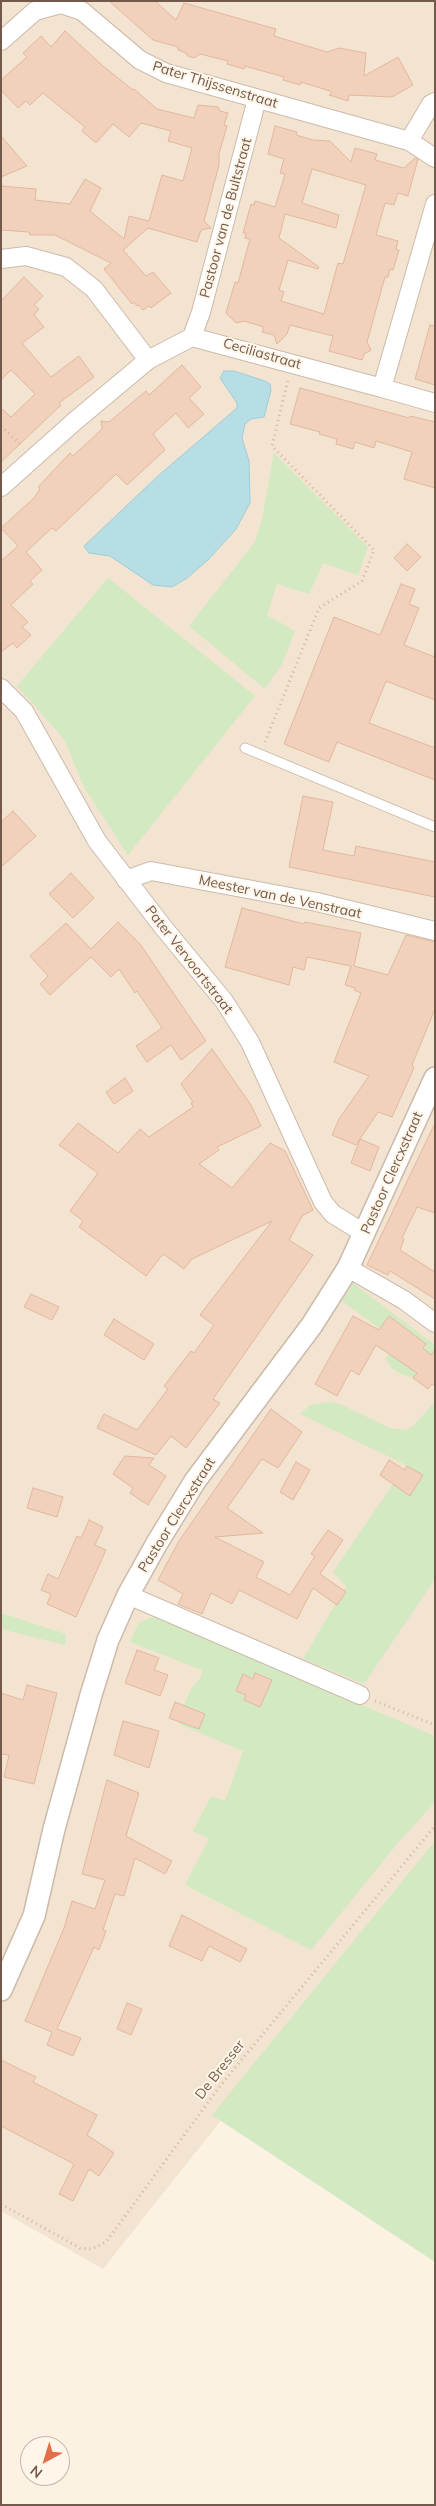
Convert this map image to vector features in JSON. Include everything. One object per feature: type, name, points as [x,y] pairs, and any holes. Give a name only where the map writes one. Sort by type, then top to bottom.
[{"type":"street","name":"Pater Thijssenstraat","points":[[1,40],[35,11],[61,4],[82,11],[140,60],[166,73],[409,141]]},
{"type":"street","name":"Pastoor van de Bultstraat","points":[[192,337],[201,312],[258,99]]},
{"type":"street","points":[[435,102],[430,104],[409,141],[435,158]]},
{"type":"street","points":[[382,388],[435,204]]},
{"type":"street","points":[[1,259],[26,256],[66,267],[94,289],[148,360]]},
{"type":"street","points":[[1,487],[148,360],[192,337]]},
{"type":"street","name":"Ceciliastraat","points":[[192,337],[435,403]]},
{"type":"street","name":"Pater Vervoortstraat","points":[[1,688],[24,711],[97,841],[126,880],[224,1001],[250,1042],[323,1202],[333,1214],[365,1234]]},
{"type":"street","name":"Meester van de Venstraat","points":[[126,880],[151,870],[317,902],[435,931]]},
{"type":"street","name":"Pastoor Clercxstraat","points":[[1,1990],[34,1916],[54,1829],[94,1686],[108,1640],[128,1595],[195,1481],[312,1325],[348,1268],[435,1078]]},
{"type":"street","points":[[348,1268],[404,1300],[435,1323]]},
{"type":"street","points":[[128,1595],[360,1694]]},
{"type":"lane","points":[[245,748],[435,827]]},
{"type":"path","points":[[260,754],[319,608],[362,582],[374,550],[272,446],[292,363]]},
{"type":"path","points":[[1,426],[34,458]]},
{"type":"path","points":[[360,1694],[435,1725]]},
{"type":"path","name":"De Bresser","points":[[1,2204],[80,2248],[92,2249],[106,2242],[220,2086],[435,1826]]},
{"type":"shaded area","points":[[1,1],[435,1],[435,1851],[103,2269],[1,2211]]},
{"type":"green space","points":[[274,453],[368,547],[358,575],[323,563],[309,594],[277,584],[267,615],[295,631],[282,664],[265,689],[189,626],[255,542],[262,519]]},
{"type":"green space","points":[[108,578],[255,696],[128,855],[85,789],[64,739],[17,686]]},
{"type":"green space","points":[[353,1283],[435,1345],[435,1376],[414,1378],[401,1374],[391,1368],[386,1359],[389,1350],[383,1331],[342,1301]]},
{"type":"green space","points":[[329,1402],[340,1404],[390,1428],[404,1430],[412,1427],[435,1402],[435,1579],[364,1684],[303,1659],[346,1586],[333,1572],[406,1465],[300,1414],[310,1405]]},
{"type":"green space","points":[[1,1613],[66,1634],[65,1645],[1,1629]]},
{"type":"green space","points":[[154,1617],[435,1736],[435,1802],[397,1844],[311,1950],[185,1885],[209,1839],[193,1831],[211,1796],[225,1801],[243,1751],[179,1724],[178,1720],[191,1689],[201,1677],[202,1670],[130,1642],[139,1622]]},
{"type":"green space","points":[[435,1841],[435,2262],[212,2115]]},
{"type":"water","points":[[224,371],[234,371],[265,381],[270,384],[271,390],[264,417],[251,419],[245,424],[242,438],[249,461],[250,503],[236,529],[208,560],[187,578],[172,587],[153,585],[110,556],[89,553],[84,546],[158,476],[237,408],[237,403],[220,378]]},
{"type":"building","points":[[109,1],[155,1],[176,20],[184,3],[276,29],[274,36],[327,52],[339,48],[366,53],[364,76],[398,57],[413,85],[392,97],[349,95],[348,101],[329,95],[332,93],[330,91],[301,82],[300,85],[283,80],[284,77],[245,66],[244,69],[227,64],[228,61],[200,54],[194,58],[188,56],[186,53],[178,50],[178,47],[153,40]]},
{"type":"building","points":[[65,31],[103,66],[157,109],[194,118],[198,105],[218,107],[220,111],[228,113],[224,125],[227,126],[219,154],[219,165],[204,221],[211,228],[201,230],[197,242],[148,228],[123,250],[146,276],[153,272],[171,293],[151,308],[149,306],[143,310],[134,302],[132,304],[104,269],[111,263],[55,235],[30,235],[29,232],[1,230],[1,186],[36,189],[35,200],[70,204],[85,179],[101,188],[90,211],[124,239],[129,216],[149,221],[162,175],[183,181],[192,148],[168,141],[171,131],[141,123],[129,137],[113,124],[96,143],[82,131],[85,127],[43,93],[30,105],[26,101],[18,108],[1,90],[1,80],[27,57],[23,53],[41,36],[51,47]]},
{"type":"building","points":[[275,126],[297,132],[296,135],[313,140],[330,141],[351,162],[355,148],[377,154],[375,160],[404,168],[415,158],[418,159],[408,196],[398,193],[394,205],[385,203],[376,235],[398,241],[396,249],[399,250],[393,270],[390,269],[388,277],[385,277],[367,342],[371,350],[364,354],[362,360],[329,351],[333,336],[290,325],[287,334],[277,344],[274,335],[262,332],[264,327],[244,321],[236,323],[226,313],[235,282],[238,283],[250,239],[245,238],[246,233],[243,233],[251,204],[254,205],[255,201],[275,207],[285,174],[280,173],[284,159],[268,154]],"holes":[[[312,169],[366,185],[343,264],[338,263],[324,314],[281,301],[284,292],[279,290],[288,260],[318,269],[319,267],[279,238],[285,214],[336,228],[339,215],[302,203]]]},
{"type":"building","points":[[1,136],[27,166],[1,177]]},
{"type":"building","points":[[24,277],[43,296],[34,305],[39,309],[34,315],[44,327],[22,343],[51,377],[79,356],[94,377],[59,403],[61,405],[1,462],[1,408],[11,417],[35,394],[11,370],[1,380],[1,301]]},
{"type":"building","points":[[430,325],[435,326],[435,385],[415,379]]},
{"type":"building","points":[[182,365],[201,387],[189,398],[204,414],[188,428],[176,413],[153,434],[165,450],[127,485],[116,474],[56,531],[52,528],[26,552],[42,570],[30,581],[33,584],[11,605],[28,622],[22,627],[31,635],[17,648],[13,643],[1,652],[1,561],[18,546],[1,528],[34,498],[40,489],[38,487],[70,453],[73,456],[102,429],[101,421],[109,422],[146,391],[149,395]]},
{"type":"building","points":[[300,388],[409,418],[410,416],[435,422],[435,488],[404,479],[412,452],[376,441],[374,448],[355,442],[353,449],[336,444],[337,439],[319,434],[320,432],[290,424]]},
{"type":"building","points":[[407,544],[421,557],[407,571],[394,558]]},
{"type":"building","points":[[401,584],[415,589],[409,604],[419,608],[404,645],[435,657],[435,700],[386,681],[369,723],[435,748],[435,780],[337,742],[329,762],[284,744],[334,617],[380,635]]},
{"type":"building","points":[[303,796],[333,802],[323,850],[354,856],[356,846],[435,862],[435,897],[289,867]]},
{"type":"building","points":[[13,811],[36,836],[1,867],[1,822]]},
{"type":"building","points":[[71,873],[94,898],[73,918],[49,894]]},
{"type":"building","points":[[242,908],[304,924],[305,922],[361,933],[354,966],[388,975],[406,935],[435,942],[435,1009],[412,1065],[414,1068],[392,1117],[378,1112],[356,1145],[332,1135],[339,1119],[369,1076],[334,1062],[361,993],[354,990],[355,988],[345,985],[351,966],[307,957],[304,970],[293,967],[289,985],[225,967]]},
{"type":"building","points":[[118,922],[140,944],[206,1041],[181,1060],[171,1045],[147,1062],[136,1046],[162,1028],[137,991],[135,993],[119,969],[111,977],[91,957],[50,995],[40,984],[48,976],[30,956],[66,923],[91,949]]},
{"type":"building","points":[[212,1049],[251,1105],[261,1126],[217,1147],[219,1150],[199,1164],[232,1188],[270,1143],[285,1151],[313,1210],[302,1216],[289,1240],[313,1255],[213,1399],[220,1403],[186,1448],[171,1436],[156,1455],[97,1428],[104,1414],[137,1430],[168,1389],[164,1386],[191,1351],[194,1353],[214,1325],[200,1315],[272,1221],[192,1259],[184,1269],[163,1254],[146,1276],[79,1227],[83,1221],[70,1211],[98,1173],[59,1145],[78,1123],[118,1153],[140,1129],[149,1137],[193,1107],[191,1103],[193,1102],[181,1084]]},
{"type":"building","points":[[125,1078],[133,1091],[114,1104],[106,1092]]},
{"type":"building","points":[[435,1123],[435,1213],[417,1207],[402,1238],[404,1239],[400,1250],[435,1272],[435,1299],[390,1271],[388,1275],[367,1265]]},
{"type":"building","points":[[360,1139],[379,1147],[370,1171],[351,1163]]},
{"type":"building","points":[[31,1294],[59,1307],[52,1320],[24,1307]]},
{"type":"building","points":[[353,1316],[379,1330],[389,1316],[426,1344],[423,1348],[431,1355],[435,1350],[435,1386],[432,1384],[428,1389],[413,1378],[417,1373],[376,1345],[359,1375],[351,1370],[337,1396],[315,1384]]},
{"type":"building","points":[[114,1319],[154,1344],[144,1360],[104,1335]]},
{"type":"building","points":[[271,1409],[302,1432],[278,1468],[262,1459],[227,1508],[263,1533],[215,1537],[264,1562],[256,1577],[290,1595],[315,1556],[311,1554],[328,1530],[343,1540],[320,1574],[346,1592],[337,1605],[313,1588],[297,1619],[239,1590],[232,1604],[211,1593],[202,1614],[178,1604],[183,1594],[158,1580],[179,1541]]},
{"type":"building","points":[[125,1456],[154,1458],[149,1465],[166,1476],[148,1505],[130,1493],[133,1488],[113,1474]]},
{"type":"building","points":[[389,1460],[405,1470],[407,1466],[423,1475],[410,1496],[380,1475]]},
{"type":"building","points":[[296,1462],[310,1470],[293,1500],[280,1492]]},
{"type":"building","points":[[33,1488],[63,1497],[57,1517],[27,1508]]},
{"type":"building","points":[[89,1520],[103,1527],[95,1545],[106,1550],[76,1617],[47,1604],[51,1594],[41,1590],[48,1574],[58,1579],[77,1536],[81,1538]]},
{"type":"building","points":[[137,1650],[159,1658],[154,1670],[168,1675],[160,1696],[125,1683]]},
{"type":"building","points":[[255,1673],[272,1680],[260,1707],[244,1700],[246,1695],[236,1691],[243,1674],[253,1679]]},
{"type":"building","points":[[27,1685],[57,1693],[34,1784],[4,1777],[9,1755],[1,1754],[1,1693],[23,1700]]},
{"type":"building","points":[[175,1702],[205,1714],[199,1729],[169,1718]]},
{"type":"building","points":[[123,1721],[159,1731],[149,1768],[114,1755]]},
{"type":"building","points":[[107,1780],[139,1793],[126,1836],[172,1861],[165,1874],[135,1858],[124,1896],[115,1894],[103,1930],[106,1931],[99,1950],[94,1947],[57,2029],[81,2038],[73,2056],[47,2045],[52,2032],[25,2021],[64,1928],[72,1901],[95,1909],[105,1880],[82,1874]]},
{"type":"building","points":[[182,1915],[247,1949],[240,1962],[209,1946],[202,1961],[169,1946]]},
{"type":"building","points":[[127,2003],[142,2009],[131,2035],[117,2029]]},
{"type":"building","points":[[1,2060],[36,2077],[33,2082],[97,2115],[87,2135],[114,2153],[99,2176],[89,2169],[73,2201],[59,2194],[74,2164],[1,2126]]}]
